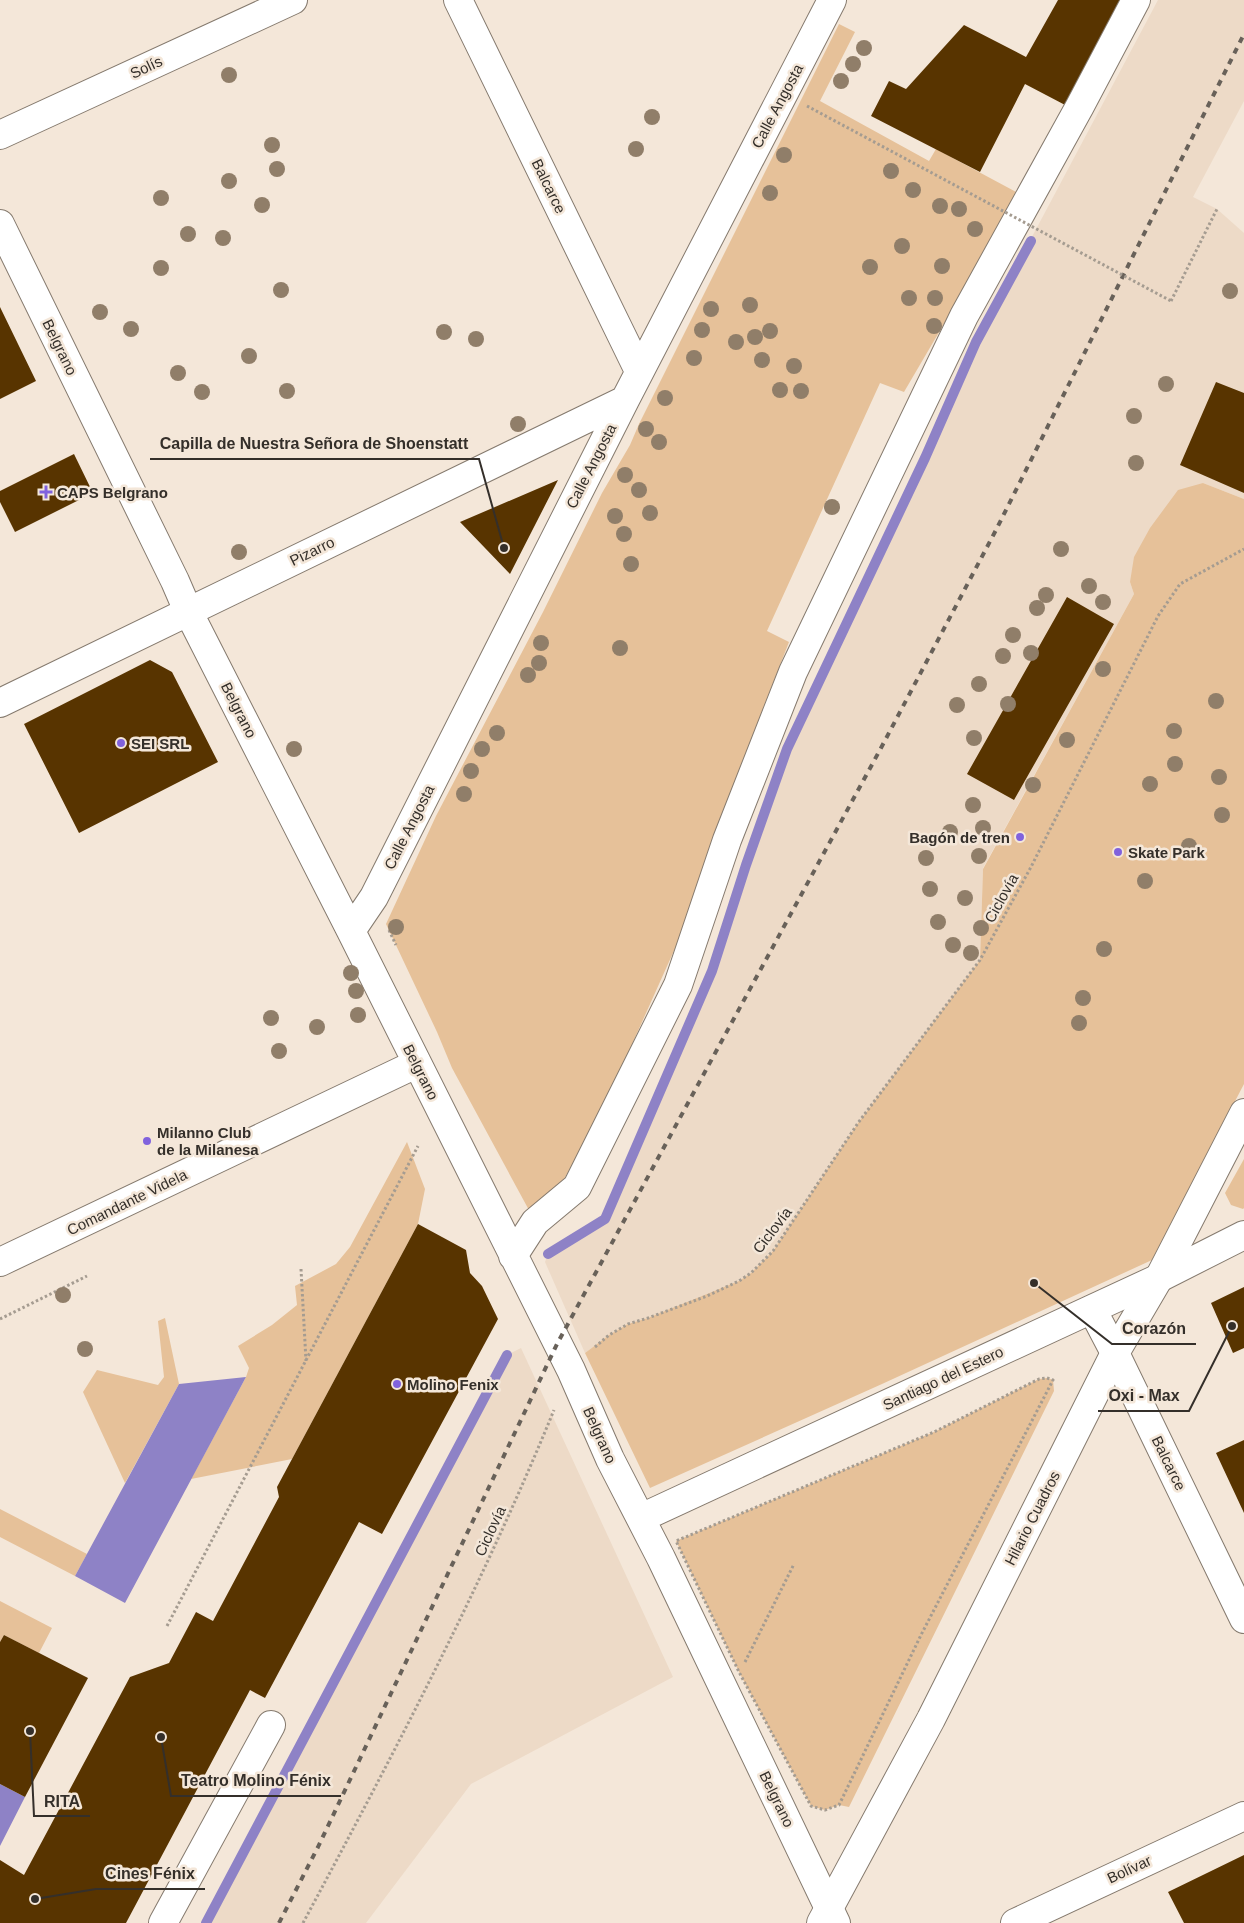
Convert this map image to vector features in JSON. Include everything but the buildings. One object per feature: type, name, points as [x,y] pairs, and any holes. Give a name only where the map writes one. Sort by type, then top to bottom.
[{"type":"street","name":"Solís","points":[[0,135],[293,0]]},
{"type":"street","name":"Balcarce","points":[[458,0],[639,371]]},
{"type":"street","name":"Calle Angosta","points":[[351,931],[374,897],[624,400],[832,0]]},
{"type":"street","points":[[513,1256],[535,1222],[577,1187],[673,993],[727,840],[793,672],[964,316],[1136,0]]},
{"type":"street","name":"Belgrano","points":[[0,224],[188,611],[571,1370],[610,1458],[641,1518],[829,1918]]},
{"type":"street","name":"Pizarro","points":[[0,703],[624,400]]},
{"type":"street","name":"Comandante Videla","points":[[0,1262],[416,1064]]},
{"type":"street","name":"Hilario Cuadros","points":[[829,1918],[1115,1354],[1159,1278],[1244,1113]]},
{"type":"street","name":"Santiago del Estero","points":[[641,1518],[1159,1278],[1244,1235]]},
{"type":"street","name":"Balcarce","points":[[1092,1309],[1244,1618]]},
{"type":"street","points":[[163,1923],[271,1725]]},
{"type":"street","name":"Bolívar","points":[[1015,1923],[1244,1816]]},
{"type":"path","points":[[808,106],[1171,301],[1217,209]]},
{"type":"path","name":"Ciclovía","points":[[303,1923],[433,1676],[525,1482],[571,1370],[609,1335],[628,1324],[699,1299],[739,1281],[751,1273],[773,1251],[858,1122],[980,960],[1031,867],[1158,616],[1180,584],[1244,549]]},
{"type":"path","points":[[167,1626],[418,1146]]},
{"type":"path","points":[[301,1269],[306,1362]]},
{"type":"path","points":[[0,1319],[87,1276]]},
{"type":"path","points":[[1047,1378],[1053,1380],[921,1635],[839,1805],[825,1810],[811,1806],[740,1672],[676,1541],[934,1432],[1039,1380],[1047,1378]]},
{"type":"path","points":[[740,1672],[794,1564]]},
{"type":"shaded area","points":[[1158,0],[1244,0],[1244,101],[1193,197],[1217,209],[1244,233],[1244,499],[1203,483],[1130,582],[1134,594],[983,868],[980,960],[858,1123],[773,1251],[751,1273],[739,1281],[707,1296],[628,1324],[609,1335],[585,1353],[545,1262],[548,1254],[605,1219],[712,971],[787,749],[925,458],[976,342]]},
{"type":"shaded area","points":[[839,24],[855,32],[820,101],[929,161],[936,149],[1020,194],[904,392],[880,383],[767,631],[789,642],[731,791],[681,935],[603,1109],[563,1181],[530,1212],[452,1068],[386,924],[436,816],[543,612],[602,493],[630,445]]},
{"type":"shaded area","points":[[1203,483],[1244,499],[1244,1084],[1152,1260],[650,1488],[585,1353],[609,1335],[628,1324],[648,1318],[739,1281],[751,1273],[773,1251],[858,1123],[980,960],[983,869],[1134,594],[1130,582],[1134,557],[1150,528],[1178,490]]},
{"type":"shaded area","points":[[407,1142],[425,1189],[418,1224],[292,1459],[191,1479],[246,1377],[249,1368],[238,1346],[272,1325],[297,1305],[295,1286],[336,1264],[350,1247]]},
{"type":"shaded area","points":[[1244,1159],[1243,1209],[1231,1205],[1225,1193]]},
{"type":"shaded area","points":[[165,1318],[179,1384],[125,1483],[83,1392],[97,1370],[158,1385],[164,1377],[158,1321]]},
{"type":"shaded area","points":[[521,1348],[673,1677],[471,1784],[366,1923],[206,1923],[507,1355]]},
{"type":"shaded area","points":[[246,1377],[125,1603],[75,1576],[179,1384]]},
{"type":"shaded area","points":[[1047,1378],[1053,1380],[1054,1391],[849,1807],[839,1805],[825,1810],[811,1806],[739,1672],[676,1541],[934,1432],[1039,1379]]},
{"type":"shaded area","points":[[0,1509],[87,1554],[75,1576],[0,1537]]},
{"type":"shaded area","points":[[0,1601],[52,1628],[39,1653],[4,1635],[0,1642]]},
{"type":"shaded area","points":[[0,1784],[25,1797],[0,1846]]},
{"type":"waterway","points":[[548,1254],[605,1219],[712,971],[746,865],[787,749],[925,458],[976,342],[1031,241]]},
{"type":"waterway","points":[[206,1923],[507,1355]]},
{"type":"railway","points":[[279,1923],[318,1847],[557,1344],[881,748],[996,530],[1244,34]]},
{"type":"place","name":"CAPS Belgrano","points":[[46,492]]},
{"type":"place","name":"Capilla de Nuestra Señora de Shoenstatt","points":[[504,548]]},
{"type":"place","name":"SEI SRL","points":[[121,743]]},
{"type":"place","name":"Bagón de tren","points":[[1020,837]]},
{"type":"place","name":"Skate Park","points":[[1118,852]]},
{"type":"place","name":"Milanno Club de la Milanesa","points":[[147,1141]]},
{"type":"place","name":"Corazón","points":[[1034,1283]]},
{"type":"place","name":"Oxi - Max","points":[[1232,1326]]},
{"type":"place","name":"Molino Fenix","points":[[397,1384]]},
{"type":"place","name":"RITA","points":[[30,1731]]},
{"type":"place","name":"Teatro Molino Fénix","points":[[161,1737]]},
{"type":"place","name":"Cines Fénix","points":[[35,1899]]}]
